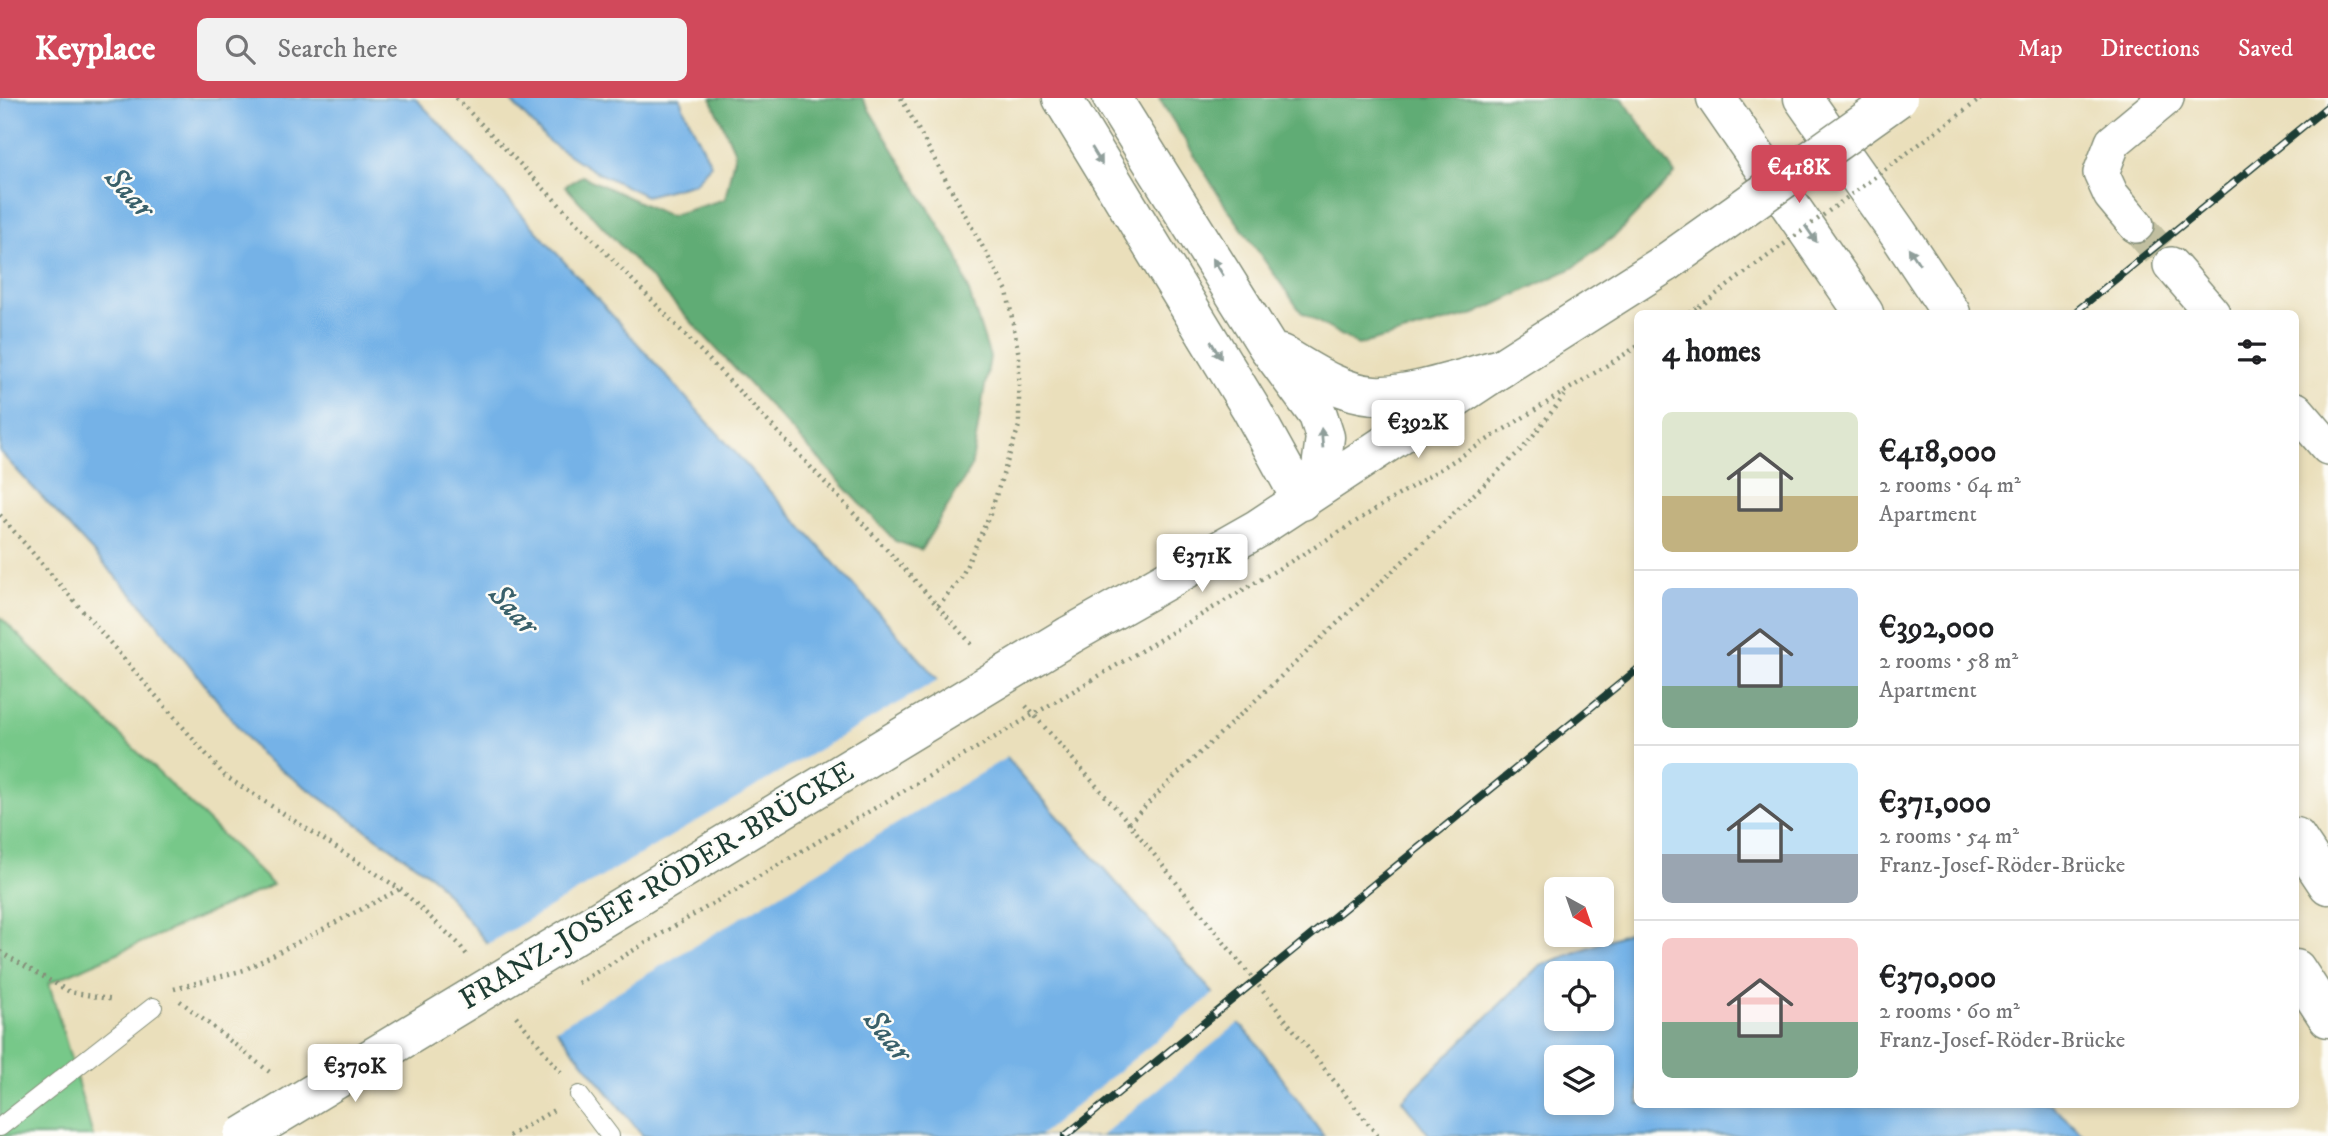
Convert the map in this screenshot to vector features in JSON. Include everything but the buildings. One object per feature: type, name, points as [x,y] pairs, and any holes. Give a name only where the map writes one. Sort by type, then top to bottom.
[{"type":"main road","points":[[1062,98],[1250,407],[1302,501]]},
{"type":"main road","points":[[1112,98],[1267,346],[1318,415],[1325,438],[1321,468],[1302,501]]},
{"type":"main road","points":[[1716,98],[1862,310]]},
{"type":"main road","points":[[1803,98],[1949,310]]},
{"type":"main road","name":"FRANZ-JOSEF-RÖDER-BRÜCKE","points":[[243,1136],[1070,635],[1302,501],[1501,368],[1667,263],[1898,98]]},
{"type":"main road","points":[[1267,346],[1321,379],[1373,395],[1401,394],[1501,368]]},
{"type":"main road","points":[[2299,842],[2328,885]]},
{"type":"main road","points":[[2299,974],[2328,1018]]},
{"type":"street","points":[[2136,225],[2110,195],[2101,173],[2113,142],[2166,98]]},
{"type":"street","points":[[2171,265],[2209,310]]},
{"type":"street","points":[[2299,413],[2328,447]]},
{"type":"lane","points":[[0,1127],[153,1007]]},
{"type":"lane","points":[[579,1095],[610,1136]]},
{"type":"path","points":[[456,98],[784,439],[974,647]]},
{"type":"path","points":[[901,98],[1007,291],[1019,356],[1019,426],[990,514],[961,578],[938,606]]},
{"type":"path","points":[[1694,310],[1981,99]]},
{"type":"path","points":[[568,989],[1315,547],[1634,349]]},
{"type":"path","points":[[1129,823],[1169,782],[1524,447],[1567,392]]},
{"type":"path","points":[[0,515],[225,776],[400,889],[458,943],[475,965]]},
{"type":"path","points":[[1020,699],[1129,823],[1378,1136]]},
{"type":"path","points":[[273,1075],[167,991],[244,970],[400,889]]},
{"type":"path","points":[[0,952],[70,992],[153,1007]]},
{"type":"path","points":[[509,1136],[579,1095],[510,1008]]},
{"type":"path","points":[[508,1024],[520,1017]]},
{"type":"green space","points":[[711,98],[862,98],[957,255],[990,357],[971,468],[921,550],[895,541],[565,186],[582,176],[669,216],[725,199],[735,152]]},
{"type":"green space","points":[[1159,98],[1622,98],[1675,174],[1616,235],[1573,268],[1475,314],[1358,345],[1301,312],[1223,202]]},
{"type":"green space","points":[[0,617],[273,885],[49,983],[93,1136],[0,1136]]},
{"type":"water","name":"Saar","points":[[0,98],[415,98],[919,658],[1256,1042],[1324,1136],[643,1136],[434,878],[260,755],[144,607],[0,452]]},
{"type":"water","points":[[508,98],[680,98],[711,164],[695,183],[646,196],[592,170],[548,141]]},
{"type":"water","points":[[1634,930],[1634,1108],[2054,1108],[2085,1136],[1430,1136],[1402,1100],[1539,966],[1544,964],[1544,1031],[1614,1031],[1614,961],[1552,961],[1590,947],[1614,947],[1614,938]]},
{"type":"pier","points":[[941,678],[1009,756],[553,1031],[484,946]]},
{"type":"pier","points":[[1216,992],[1241,1021],[1101,1136],[1039,1136]]},
{"type":"tunnel","points":[[2136,225],[2171,265]]},
{"type":"railway","points":[[2078,310],[2328,106]]},
{"type":"railway","points":[[1065,1136],[1634,672]]}]
